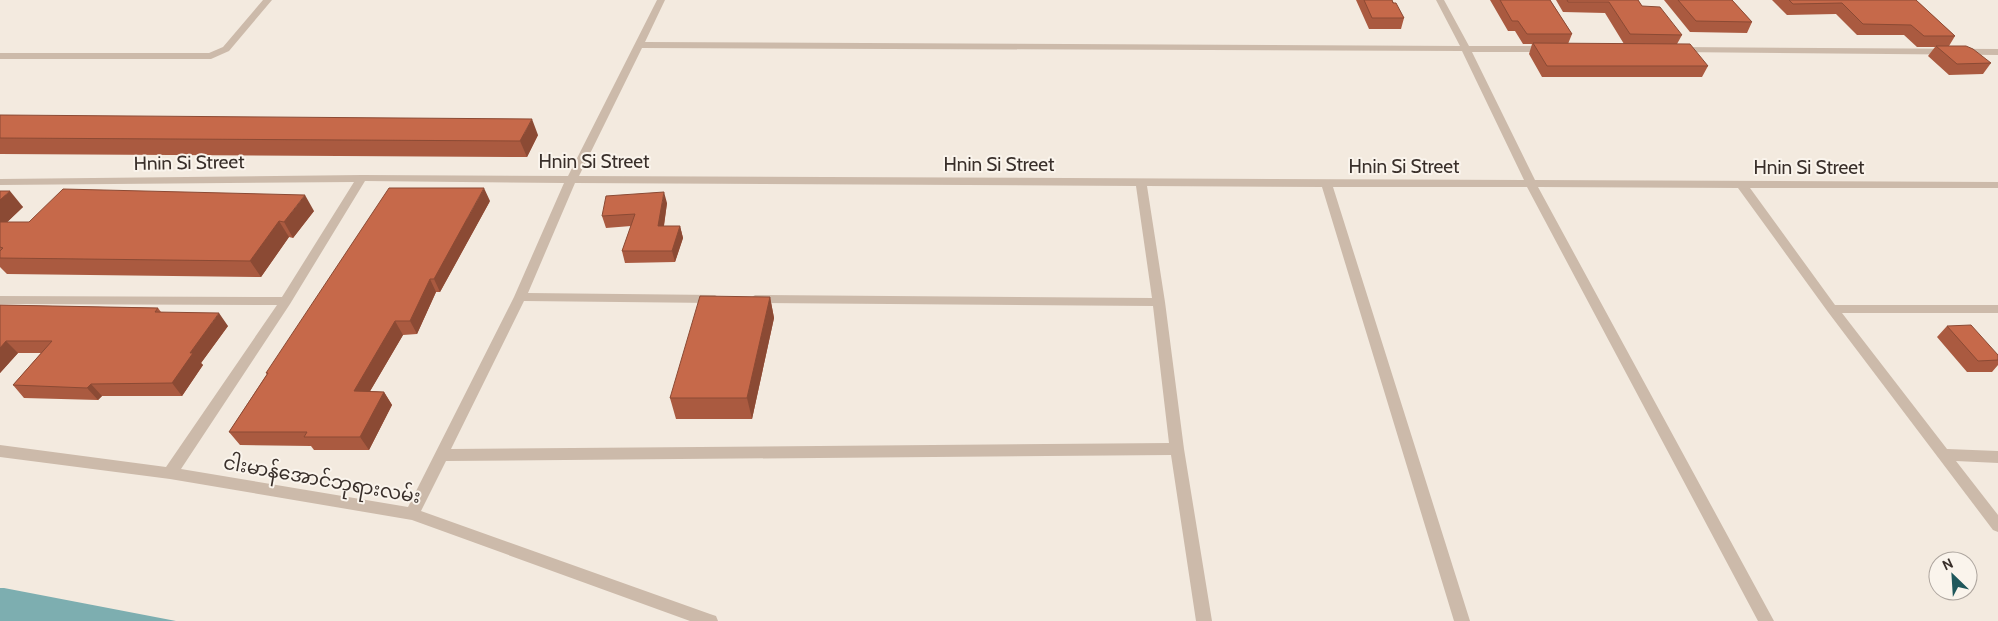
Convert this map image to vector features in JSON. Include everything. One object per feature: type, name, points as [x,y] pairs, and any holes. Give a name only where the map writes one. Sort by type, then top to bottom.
[{"type":"street","points":[[0,56],[210,56],[226,49],[268,0]]},
{"type":"street","points":[[412,514],[520,297],[572,178],[661,0]]},
{"type":"street","points":[[1440,0],[1466,49],[1531,184],[1766,621]]},
{"type":"street","points":[[640,45],[1555,50]]},
{"type":"street","points":[[1663,50],[1998,52]]},
{"type":"street","points":[[170,473],[286,301],[362,178]]},
{"type":"street","name":"Hnin Si Street","points":[[0,182],[572,178],[1141,183],[1998,185]]},
{"type":"street","points":[[1141,183],[1159,302],[1177,449],[1204,621]]},
{"type":"street","points":[[1326,183],[1462,621]]},
{"type":"street","points":[[1741,184],[1832,309],[1998,526]]},
{"type":"street","points":[[520,297],[1159,302]]},
{"type":"street","points":[[0,300],[286,301]]},
{"type":"street","points":[[1832,309],[1998,310]]},
{"type":"street","points":[[442,455],[1177,449]]},
{"type":"street","name":"ငါးမာန်အောင်ဘုရားလမ်း","points":[[0,451],[170,473],[412,514],[710,621]]},
{"type":"street","points":[[1946,456],[1998,457]]},
{"type":"water","points":[[0,588],[4,588],[176,621],[0,621]]},
{"type":"building","points":[[1364,0],[1392,0],[1393,3],[1396,3],[1404,18],[1372,18]]},
{"type":"building","points":[[1500,0],[1550,0],[1572,34],[1527,34],[1518,21],[1512,21]]},
{"type":"building","points":[[1567,0],[1638,0],[1642,6],[1660,7],[1682,35],[1630,34],[1609,2],[1568,2]]},
{"type":"building","points":[[1678,0],[1732,0],[1752,22],[1696,21]]},
{"type":"building","points":[[1789,0],[1916,0],[1955,36],[1924,36],[1911,25],[1863,24],[1842,3],[1793,4]]},
{"type":"building","points":[[1533,43],[1690,44],[1708,66],[1547,66]]},
{"type":"building","points":[[1936,46],[1966,46],[1991,63],[1957,64]]},
{"type":"building","points":[[0,115],[532,119],[520,141],[0,138]]},
{"type":"building","points":[[389,188],[484,188],[434,279],[430,279],[410,321],[395,321],[354,391],[384,392],[360,437],[304,437],[307,432],[229,432],[268,373],[266,373]]},
{"type":"building","points":[[63,189],[305,195],[284,222],[279,221],[250,261],[0,258],[0,251],[3,248],[0,247],[0,222],[29,222]]},
{"type":"building","points":[[0,191],[10,191],[0,200]]},
{"type":"building","points":[[664,192],[658,226],[680,226],[672,251],[622,251],[635,214],[602,216],[606,196]]},
{"type":"building","points":[[700,296],[770,297],[747,398],[670,398]]},
{"type":"building","points":[[0,305],[158,308],[155,312],[219,313],[190,353],[193,353],[172,383],[91,384],[87,388],[13,385],[52,341],[6,341],[0,348]]},
{"type":"building","points":[[1971,325],[1998,355],[1998,360],[1978,361],[1947,326]]}]
